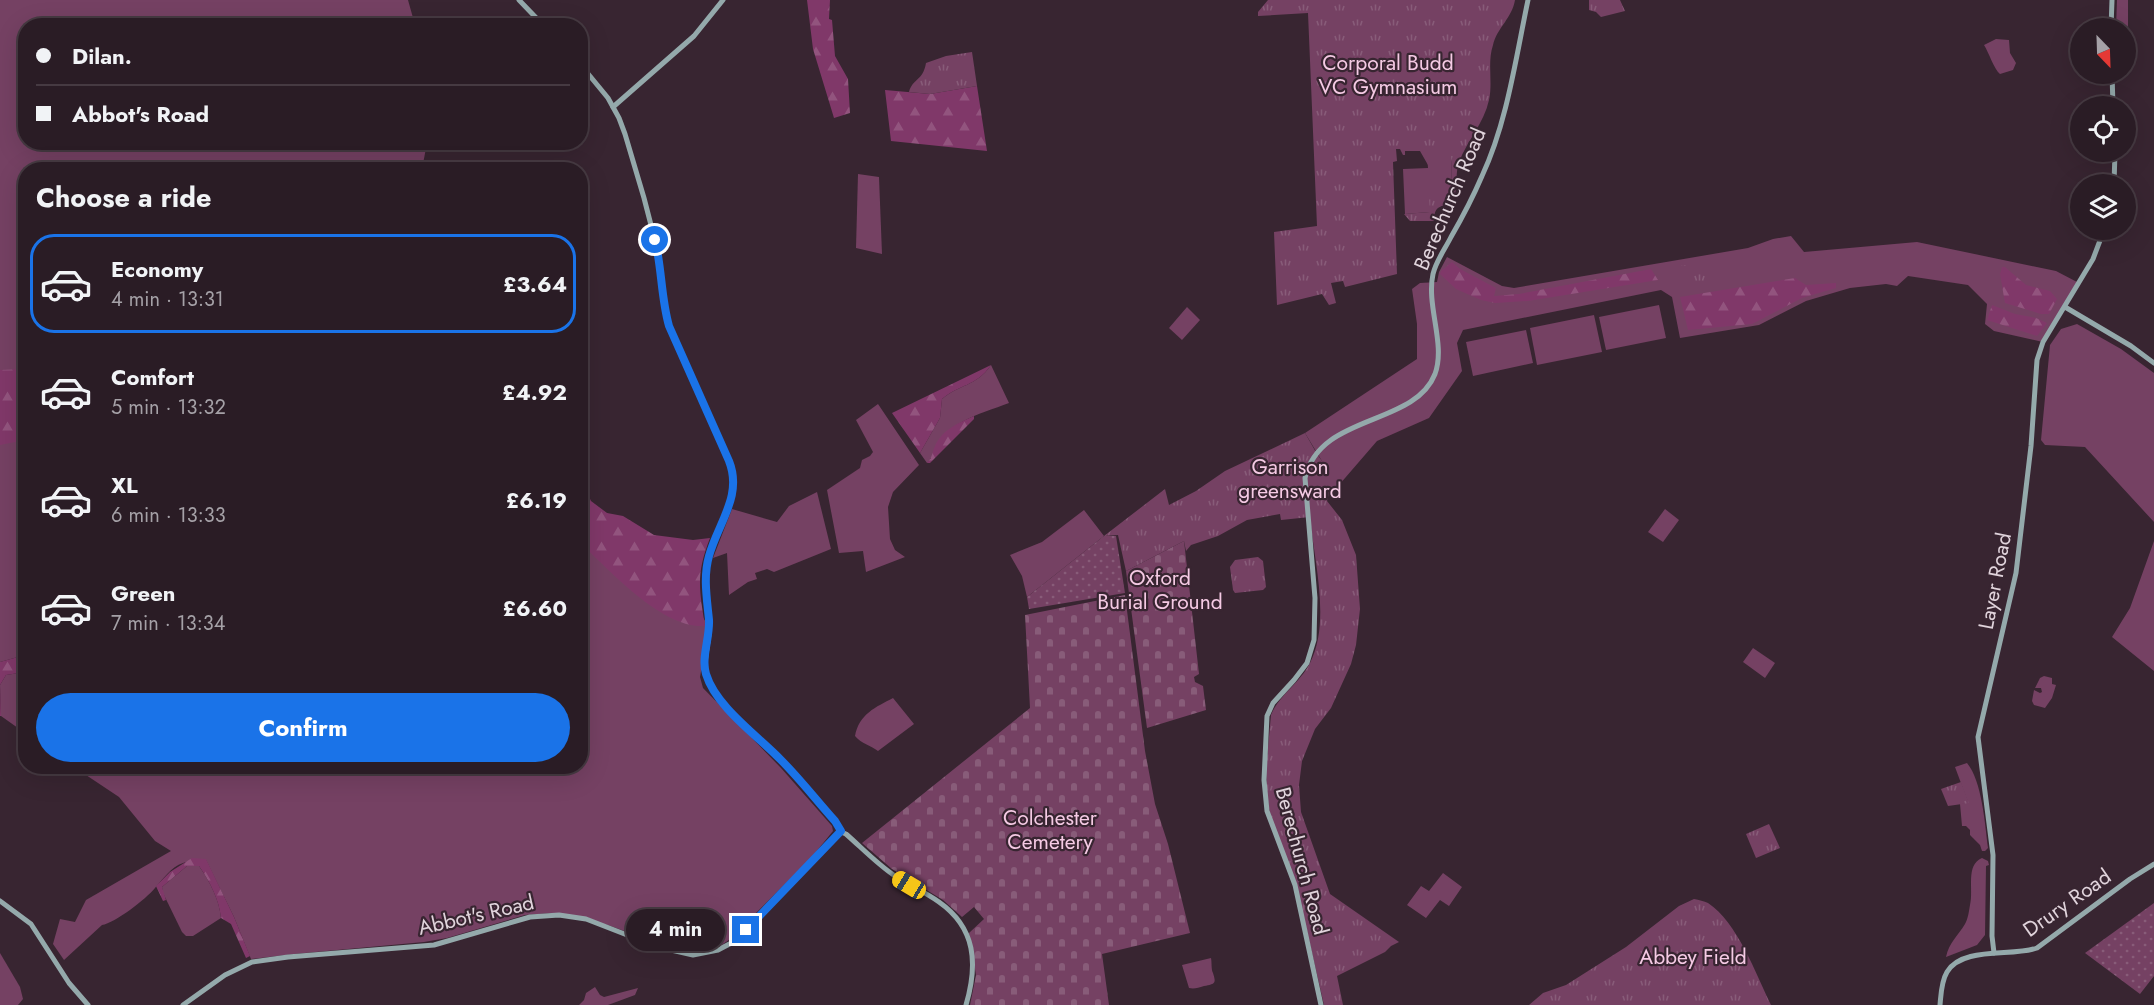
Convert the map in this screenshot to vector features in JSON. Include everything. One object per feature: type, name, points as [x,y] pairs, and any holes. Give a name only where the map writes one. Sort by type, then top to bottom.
[{"type":"main road","points":[[519,0],[536,18]]},
{"type":"main road","points":[[613,107],[694,36],[723,0]]},
{"type":"main road","name":"Berechurch Road","points":[[1321,1005],[1295,885],[1267,811],[1264,780],[1267,716],[1273,703],[1307,663],[1314,640],[1315,598],[1305,478],[1308,464],[1317,451],[1332,438],[1411,401],[1425,388],[1435,374],[1438,350],[1431,298],[1434,271],[1489,160],[1514,70],[1528,0]]},
{"type":"main road","points":[[2111,18],[2112,0]]},
{"type":"main road","points":[[588,73],[600,86],[613,107],[625,134],[659,256],[665,312],[669,326],[734,476],[734,491],[712,546],[707,565],[706,588],[710,632],[705,671],[711,685],[726,706],[783,762],[835,821],[841,831],[889,872],[951,911],[964,926],[972,960],[972,981],[966,1005]]},
{"type":"main road","name":"Layer Road","points":[[1994,953],[1992,936],[1993,855],[1978,737],[2016,573],[2031,446],[2037,360],[2043,342],[2093,259],[2100,240]]},
{"type":"main road","points":[[2065,307],[2131,346],[2154,363]]},
{"type":"main road","name":"Abbot's Road","points":[[183,1005],[225,975],[252,962],[434,945],[530,916],[559,915],[586,919],[657,946],[680,953],[700,955],[718,950],[737,940],[841,831]]},
{"type":"main road","name":"Drury Road","points":[[1940,1005],[1947,971],[1969,958],[2037,948],[2130,879],[2154,864]]},
{"type":"main road","points":[[0,901],[30,924],[69,983],[88,1005]]},
{"type":"green space","points":[[0,0],[408,0],[413,18],[18,18],[18,150],[426,150],[423,162],[18,162],[18,657],[0,662]]},
{"type":"green space","points":[[807,0],[830,0],[829,19],[832,20],[835,56],[848,79],[850,113],[834,118],[813,49]]},
{"type":"green space","name":"Corporal Budd VC Gymnasium","points":[[1268,0],[1515,0],[1493,45],[1487,108],[1459,162],[1453,199],[1436,210],[1434,221],[1410,221],[1404,214],[1430,212],[1429,196],[1452,195],[1451,154],[1428,154],[1428,165],[1420,151],[1405,151],[1403,155],[1400,149],[1396,149],[1397,161],[1393,162],[1397,274],[1345,287],[1343,281],[1331,283],[1336,303],[1329,305],[1322,294],[1277,305],[1274,232],[1317,226],[1308,13],[1258,16],[1258,12]]},
{"type":"green space","points":[[1589,0],[1620,0],[1625,11],[1601,17],[1589,10]]},
{"type":"green space","points":[[2117,0],[2128,0],[2128,18],[2116,18]]},
{"type":"green space","points":[[1996,39],[2009,40],[2010,53],[2016,63],[2013,70],[2000,74],[1996,68],[1984,45]]},
{"type":"green space","points":[[972,52],[977,86],[930,94],[909,92],[923,73],[926,63],[946,56]]},
{"type":"green space","points":[[977,86],[987,151],[891,141],[885,90],[930,94]]},
{"type":"green space","points":[[1451,153],[1452,195],[1430,212],[1405,214],[1403,169],[1428,168],[1427,154]]},
{"type":"green space","points":[[858,174],[879,177],[882,254],[856,248]]},
{"type":"green space","name":"Garrison greensward","points":[[1791,236],[1804,252],[1917,242],[2056,271],[2077,282],[2043,342],[1994,331],[1985,324],[1987,304],[1968,285],[1908,276],[1897,286],[1886,284],[1850,288],[1806,301],[1759,325],[1680,338],[1672,297],[1661,290],[1463,330],[1457,343],[1462,371],[1429,418],[1377,441],[1339,485],[1305,433],[1417,359],[1417,324],[1412,289],[1420,283],[1437,282],[1439,272],[1447,257],[1502,286],[1514,288],[1748,248],[1773,239]]},
{"type":"green space","points":[[1452,262],[1460,269],[1496,288],[1494,296],[1519,294],[1651,269],[1658,280],[1528,301],[1495,303],[1481,300],[1456,289],[1440,274]]},
{"type":"green space","points":[[1704,262],[1714,279],[1678,286],[1674,267]]},
{"type":"green space","points":[[2002,267],[2026,285],[2050,291],[2057,299],[2049,314],[2041,314],[2005,303],[2000,274]]},
{"type":"green space","points":[[1795,278],[1806,285],[1836,283],[1836,288],[1802,298],[1752,324],[1688,330],[1680,297]]},
{"type":"green space","points":[[1659,305],[1666,338],[1606,350],[1599,317]]},
{"type":"green space","points":[[1992,305],[2047,323],[2037,336],[1987,320]]},
{"type":"green space","points":[[1187,307],[1200,320],[1182,340],[1169,328]]},
{"type":"green space","points":[[1594,315],[1602,352],[1537,365],[1530,328]]},
{"type":"green space","points":[[2077,324],[2121,349],[2154,373],[2154,522],[2085,447],[2045,445],[2041,440],[2050,345],[2061,329]]},
{"type":"green space","points":[[1526,330],[1533,363],[1473,376],[1466,342]]},
{"type":"green space","points":[[991,365],[1009,403],[973,416],[951,429],[942,437],[931,460],[927,463],[920,453],[940,418],[942,399],[979,377]]},
{"type":"green space","points":[[991,365],[979,377],[942,399],[940,418],[920,453],[892,413]]},
{"type":"green space","points":[[18,369],[18,441],[0,445],[0,370]]},
{"type":"green space","points":[[878,404],[919,465],[893,492],[888,507],[890,539],[895,550],[905,557],[866,572],[863,551],[839,553],[827,490],[860,468],[862,460],[873,452],[856,420]]},
{"type":"green space","points":[[974,416],[974,419],[930,463],[927,463],[938,440],[946,431]]},
{"type":"green space","name":"Garrison greensward","points":[[1305,433],[1339,485],[1329,493],[1327,501],[1342,520],[1356,555],[1360,609],[1356,645],[1351,664],[1331,708],[1315,729],[1302,761],[1299,785],[1301,812],[1330,894],[1399,942],[1385,952],[1337,976],[1343,1005],[1324,1005],[1296,883],[1271,821],[1267,795],[1266,770],[1271,715],[1279,701],[1301,677],[1310,663],[1319,629],[1319,591],[1310,517],[1281,520],[1280,514],[1247,520],[1218,536],[1191,545],[1186,551],[1184,541],[1126,571],[1118,535],[1104,536],[1165,489],[1169,505],[1196,491],[1225,471]]},
{"type":"green space","points":[[817,492],[831,549],[774,572],[767,569],[755,573],[757,579],[748,582],[729,595],[727,553],[713,558],[732,509],[777,522],[789,506]]},
{"type":"green space","points":[[588,495],[591,501],[607,513],[623,516],[654,535],[693,540],[710,538],[702,562],[700,581],[705,626],[689,624],[672,618],[622,583],[588,551]]},
{"type":"green space","points":[[588,501],[654,540],[709,627],[700,677],[703,688],[781,768],[832,826],[833,831],[811,858],[729,940],[717,948],[695,953],[662,945],[608,925],[552,913],[525,915],[447,938],[424,942],[251,959],[234,917],[206,860],[186,862],[175,867],[151,893],[122,915],[102,925],[64,960],[53,944],[60,919],[75,922],[86,900],[171,851],[155,841],[119,797],[84,774],[588,774]]},
{"type":"green space","points":[[1665,509],[1679,520],[1663,542],[1648,532]]},
{"type":"green space","points":[[1084,510],[1104,536],[1027,597],[1022,576],[1010,555],[1042,542]]},
{"type":"green space","points":[[1104,536],[1116,536],[1125,593],[1029,609],[1027,597]]},
{"type":"green space","name":"Oxford Burial Ground","points":[[1184,541],[1199,674],[1194,677],[1195,682],[1203,686],[1206,710],[1147,728],[1126,571]]},
{"type":"green space","points":[[2154,541],[2154,671],[2112,637],[2130,608]]},
{"type":"green space","points":[[1258,557],[1263,561],[1266,587],[1263,590],[1235,593],[1230,567],[1235,560]]},
{"type":"green space","name":"Colchester Cemetery","points":[[1125,595],[1145,751],[1155,804],[1168,844],[1190,933],[1102,954],[1109,1005],[970,1005],[976,975],[969,933],[984,919],[974,907],[962,917],[943,900],[892,869],[862,843],[1030,708],[1025,615]]},
{"type":"green space","points":[[1753,648],[1775,663],[1765,678],[1743,662]]},
{"type":"green space","points":[[18,657],[18,673],[6,675],[0,685],[0,662]]},
{"type":"green space","points":[[18,673],[18,728],[1,716],[0,685],[6,675]]},
{"type":"green space","points":[[2044,676],[2052,678],[2052,684],[2056,685],[2052,698],[2045,708],[2034,705],[2032,701],[2034,690],[2042,692],[2041,688],[2035,688],[2040,678]]},
{"type":"green space","points":[[893,698],[914,724],[878,751],[855,736],[857,728],[869,712]]},
{"type":"green space","points":[[1967,763],[1976,780],[1982,803],[1988,848],[1985,851],[1982,851],[1980,845],[1970,835],[1970,830],[1962,826],[1960,804],[1968,802],[1955,767]]},
{"type":"green space","points":[[1961,782],[1969,803],[1948,806],[1941,789]]},
{"type":"green space","points":[[1769,824],[1780,848],[1756,858],[1746,834]]},
{"type":"green space","points":[[192,858],[206,859],[250,956],[246,958],[231,924],[221,918],[213,891],[199,866],[187,866],[162,887],[166,900],[163,901],[156,886],[170,872]]},
{"type":"green space","points":[[1982,858],[1988,861],[1989,865],[1986,866],[1985,935],[1977,945],[1946,957],[1951,943],[1967,920],[1971,899],[1972,872],[1977,861]]},
{"type":"green space","points":[[187,866],[199,866],[203,872],[216,897],[221,918],[193,936],[186,936],[182,932],[162,887]]},
{"type":"green space","points":[[1443,873],[1462,887],[1449,906],[1440,900],[1426,918],[1407,905],[1421,886],[1429,891]]},
{"type":"green space","name":"Abbey Field","points":[[1694,899],[1708,903],[1737,935],[1771,1005],[1529,1005],[1543,993],[1566,985],[1626,947],[1679,906]]},
{"type":"green space","points":[[2154,903],[2154,976],[2140,994],[2085,953]]},
{"type":"green space","points":[[0,953],[20,987],[23,999],[18,1005],[0,1005]]},
{"type":"green space","points":[[1211,958],[1214,982],[1211,985],[1189,988],[1182,965]]},
{"type":"green space","points":[[595,987],[604,997],[638,988],[635,995],[608,1005],[579,1005],[586,993]]},
{"type":"route","points":[[655,240],[661,268],[663,301],[669,326],[729,461],[735,484],[708,558],[705,580],[710,632],[705,671],[717,696],[783,762],[835,821],[841,831],[746,930]]}]
